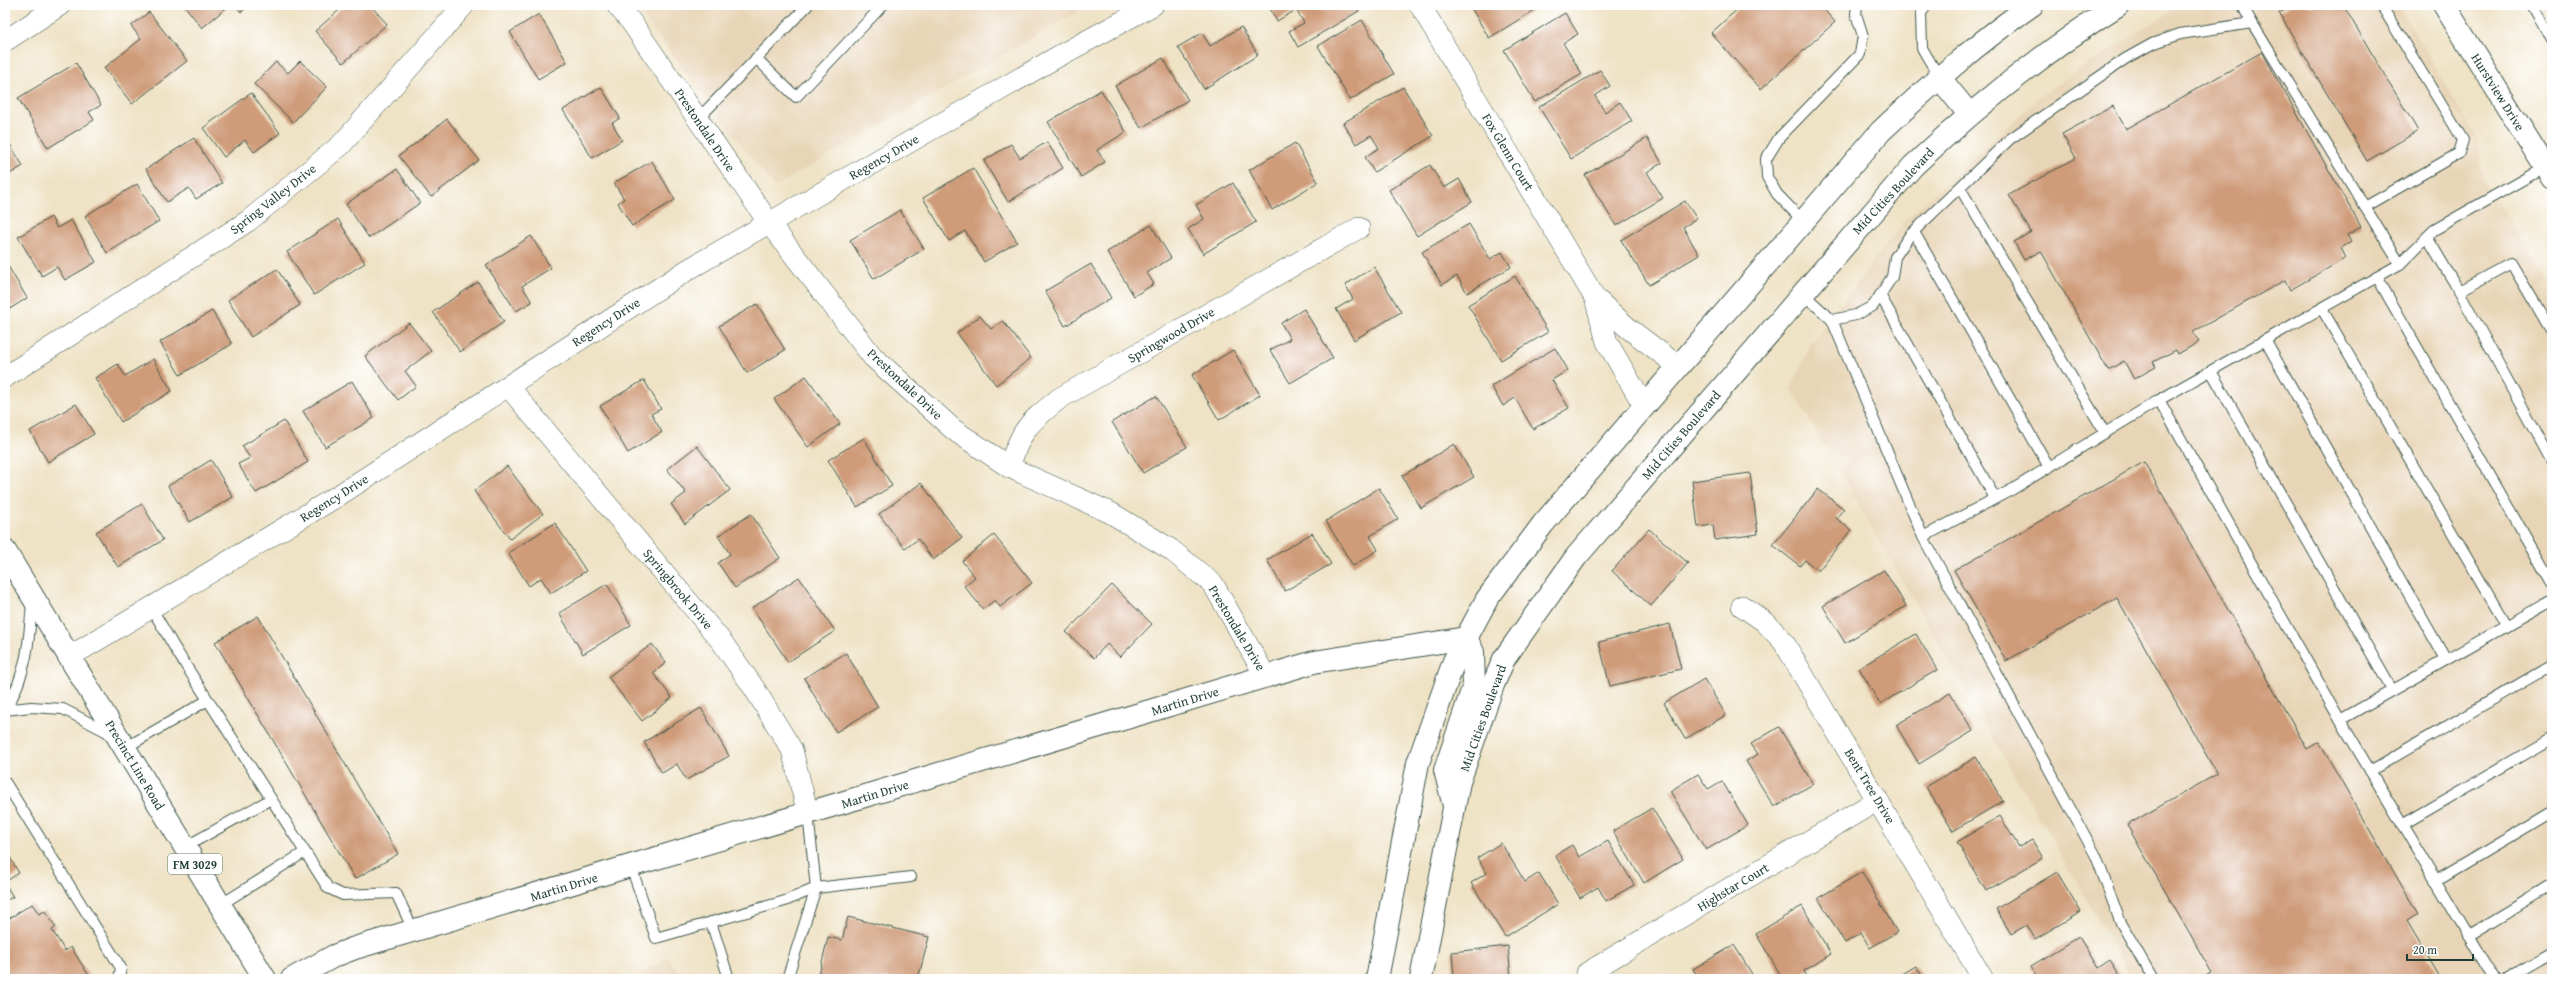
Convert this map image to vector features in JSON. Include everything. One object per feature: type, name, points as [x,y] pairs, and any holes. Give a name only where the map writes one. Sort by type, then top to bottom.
[{"type":"main road","points":[[1377,979],[1418,763],[1454,661],[1487,599],[1542,524],[1881,131],[1939,77],[2008,22],[2032,5]]},
{"type":"main road","name":"Mid Cities Boulevard","points":[[1421,979],[1461,775],[1504,659],[1576,557],[1913,166],[1969,114],[2035,61],[2118,5]]},
{"type":"main road","name":"Hurstview Drive","points":[[2444,5],[2550,170]]},
{"type":"main road","points":[[1939,77],[1969,114]]},
{"type":"main road","name":"Precinct Line Road","points":[[5,551],[265,979]]},
{"type":"main road","points":[[1454,807],[1445,770],[1474,685],[1472,652],[1466,638]]},
{"type":"main road","name":"Martin Drive","points":[[292,979],[334,956],[1314,662],[1466,638]]},
{"type":"street","points":[[5,42],[60,5]]},
{"type":"street","name":"Spring Valley Drive","points":[[5,377],[248,221],[341,145],[464,5]]},
{"type":"street","name":"Prestondale Drive","points":[[616,5],[632,23],[769,223],[873,356],[954,430],[1009,467],[1111,513],[1170,549],[1213,584],[1266,677]]},
{"type":"street","name":"Regency Drive","points":[[69,657],[152,609],[336,497],[689,269],[1153,5]]},
{"type":"street","name":"Fox Glenn Court","points":[[1420,5],[1595,298],[1607,342],[1644,406]]},
{"type":"street","name":"Springwood Drive","points":[[1009,467],[1018,439],[1027,424],[1060,398],[1359,228]]},
{"type":"street","name":"Fox Glenn Court","points":[[1595,298],[1628,328],[1678,366]]},
{"type":"street","name":"Springbrook Drive","points":[[508,386],[734,659],[792,750],[808,814]]},
{"type":"street","name":"Bent Tree Drive","points":[[1742,606],[1765,622],[1783,641],[1983,979]]},
{"type":"street","name":"Highstar Court","points":[[1587,973],[1878,800]]},
{"type":"lane","points":[[698,119],[808,5]]},
{"type":"lane","points":[[756,58],[796,97],[882,5]]},
{"type":"lane","points":[[1803,221],[1777,194],[1767,177],[1766,159],[1780,138],[1860,54],[1863,36],[1856,14],[1857,5]]},
{"type":"lane","points":[[1927,5],[1921,13],[1922,48],[1939,77]]},
{"type":"lane","points":[[2242,5],[2400,264]]},
{"type":"lane","points":[[2365,208],[2459,153],[2463,140],[2381,5]]},
{"type":"lane","points":[[2532,5],[2551,34]]},
{"type":"lane","points":[[1832,320],[1856,315],[1873,306],[1892,277],[1895,258],[1914,232],[2010,139],[2125,59],[2152,44],[2180,34],[2252,23]]},
{"type":"lane","points":[[1923,537],[1995,498],[2159,400],[2400,264],[2434,230],[2550,170]]},
{"type":"lane","points":[[1960,188],[2105,433]]},
{"type":"lane","points":[[1914,232],[2049,467]]},
{"type":"lane","points":[[2427,237],[2459,291],[2552,462]]},
{"type":"lane","points":[[2459,291],[2511,263],[2552,332]]},
{"type":"lane","points":[[2376,277],[2552,584]]},
{"type":"lane","points":[[1802,293],[1832,320],[1923,537],[2096,856],[2120,921],[2153,979]]},
{"type":"lane","points":[[1880,295],[1995,498]]},
{"type":"lane","points":[[2322,309],[2506,625]]},
{"type":"lane","points":[[2265,340],[2446,660]]},
{"type":"lane","points":[[2211,371],[2392,690]]},
{"type":"lane","points":[[2159,400],[2340,720],[2494,979]]},
{"type":"lane","points":[[5,710],[18,688],[29,651],[32,596]]},
{"type":"lane","points":[[2340,720],[2552,600]]},
{"type":"lane","points":[[152,609],[328,888],[343,895],[396,893],[414,932]]},
{"type":"lane","points":[[2370,771],[2552,665]]},
{"type":"lane","points":[[5,710],[31,707],[63,709],[121,743],[208,700]]},
{"type":"lane","points":[[2402,825],[2552,738]]},
{"type":"lane","points":[[5,782],[121,968],[120,979]]},
{"type":"lane","points":[[185,847],[271,799]]},
{"type":"lane","points":[[2435,881],[2552,812]]},
{"type":"lane","points":[[787,979],[816,888],[808,814]]},
{"type":"lane","points":[[220,905],[305,852]]},
{"type":"lane","points":[[631,867],[656,938],[785,901],[816,888],[911,877]]},
{"type":"lane","points":[[2468,936],[2552,885]]},
{"type":"lane","points":[[711,922],[729,979]]},
{"type":"lane","points":[[2508,979],[2552,953]]},
{"type":"shaded area","points":[[634,5],[1089,5],[774,187]]},
{"type":"shaded area","points":[[2180,5],[2398,5],[2477,138],[2483,179],[2552,288],[2552,979],[2132,979],[1791,388],[1811,344],[1904,221],[2044,93]]},
{"type":"shaded area","points":[[668,957],[683,979],[630,979]]},
{"type":"building","points":[[184,5],[230,5],[202,28]]},
{"type":"building","points":[[235,5],[250,5],[241,12]]},
{"type":"building","points":[[345,5],[370,5],[387,24],[343,63],[315,31]]},
{"type":"building","points":[[750,5],[758,5],[754,9]]},
{"type":"building","points":[[1268,5],[1355,5],[1359,11],[1298,47],[1289,31],[1304,23],[1296,10],[1277,21]]},
{"type":"building","points":[[1536,5],[1538,8],[1489,38],[1470,6]]},
{"type":"building","points":[[1742,5],[1820,5],[1835,22],[1761,89],[1711,33]]},
{"type":"building","points":[[2294,5],[2343,5],[2418,131],[2367,161],[2279,13]]},
{"type":"building","points":[[149,12],[187,61],[132,104],[104,68],[141,39],[131,26]]},
{"type":"building","points":[[1565,13],[1578,34],[1563,43],[1582,74],[1535,102],[1504,50]]},
{"type":"building","points":[[539,14],[567,62],[538,79],[510,32]]},
{"type":"building","points":[[1362,20],[1394,74],[1350,100],[1318,46]]},
{"type":"building","points":[[1241,27],[1258,55],[1204,89],[1178,47],[1202,33],[1210,46]]},
{"type":"building","points":[[2262,52],[2361,227],[2347,235],[2351,242],[2341,248],[2346,258],[2290,290],[2285,280],[2193,332],[2199,342],[2178,354],[2176,350],[2153,362],[2156,367],[2134,379],[2124,361],[2108,370],[2041,251],[2024,260],[2014,242],[2031,232],[2009,195],[2076,158],[2062,134],[2113,106],[2126,129]]},
{"type":"building","points":[[1163,58],[1188,100],[1141,128],[1115,86]]},
{"type":"building","points":[[300,61],[327,87],[293,122],[254,84],[276,62],[288,73]]},
{"type":"building","points":[[76,63],[101,105],[89,112],[94,120],[48,148],[18,98]]},
{"type":"building","points":[[1600,70],[1610,86],[1595,96],[1605,112],[1620,102],[1632,121],[1571,159],[1539,107]]},
{"type":"building","points":[[601,87],[620,118],[612,123],[622,140],[592,158],[563,110]]},
{"type":"building","points":[[1403,87],[1433,136],[1374,172],[1365,157],[1379,148],[1371,135],[1356,144],[1343,123]]},
{"type":"building","points":[[1101,90],[1126,132],[1097,150],[1105,162],[1081,177],[1048,122]]},
{"type":"building","points":[[251,93],[280,133],[254,152],[245,140],[224,157],[203,128]]},
{"type":"building","points":[[447,119],[479,160],[431,197],[399,156]]},
{"type":"building","points":[[5,136],[23,166],[5,177]]},
{"type":"building","points":[[194,138],[222,183],[196,199],[189,188],[167,202],[146,169]]},
{"type":"building","points":[[1647,138],[1662,163],[1647,172],[1663,198],[1616,226],[1585,175]]},
{"type":"building","points":[[1047,142],[1063,168],[1008,202],[984,161],[1011,144],[1020,158]]},
{"type":"building","points":[[1295,143],[1318,182],[1272,210],[1249,170]]},
{"type":"building","points":[[652,161],[675,200],[632,226],[618,203],[624,199],[614,183]]},
{"type":"building","points":[[1430,165],[1444,188],[1459,179],[1472,202],[1417,236],[1389,190]]},
{"type":"building","points":[[973,168],[1017,242],[984,262],[965,231],[949,241],[923,198]]},
{"type":"building","points":[[397,169],[420,203],[369,238],[346,204]]},
{"type":"building","points":[[1233,183],[1256,222],[1203,254],[1188,229],[1204,219],[1196,205]]},
{"type":"building","points":[[137,184],[159,221],[107,253],[85,216]]},
{"type":"building","points":[[1685,201],[1697,219],[1683,227],[1699,255],[1649,285],[1621,240]]},
{"type":"building","points":[[900,210],[924,249],[874,279],[850,240]]},
{"type":"building","points":[[51,217],[57,228],[71,220],[96,262],[65,280],[57,267],[42,276],[18,237]]},
{"type":"building","points":[[338,219],[365,263],[314,295],[287,252]]},
{"type":"building","points":[[1469,224],[1490,259],[1502,252],[1511,267],[1467,293],[1457,276],[1442,285],[1422,252]]},
{"type":"building","points":[[1151,225],[1171,258],[1147,273],[1154,284],[1134,296],[1107,252]]},
{"type":"building","points":[[531,236],[551,268],[522,286],[532,302],[516,311],[486,265]]},
{"type":"building","points":[[5,261],[27,298],[5,312]]},
{"type":"building","points":[[1091,264],[1111,298],[1065,326],[1045,291]]},
{"type":"building","points":[[1374,267],[1401,312],[1354,340],[1336,309],[1353,299],[1345,285]]},
{"type":"building","points":[[277,269],[300,305],[251,337],[228,300]]},
{"type":"building","points":[[1515,276],[1548,332],[1501,360],[1468,305]]},
{"type":"building","points":[[478,282],[504,322],[460,352],[433,312]]},
{"type":"building","points":[[757,304],[785,350],[747,373],[719,326]]},
{"type":"building","points":[[1304,309],[1333,358],[1290,383],[1270,350],[1290,339],[1281,323]]},
{"type":"building","points":[[212,311],[232,344],[180,375],[160,342]]},
{"type":"building","points":[[980,316],[991,329],[1003,321],[1031,358],[996,385],[957,333]]},
{"type":"building","points":[[409,323],[431,351],[405,371],[416,386],[398,400],[365,356]]},
{"type":"building","points":[[1555,348],[1568,370],[1552,380],[1569,408],[1533,429],[1515,398],[1503,406],[1491,386]]},
{"type":"building","points":[[1233,350],[1260,395],[1219,420],[1192,375]]},
{"type":"building","points":[[153,359],[172,391],[121,422],[95,378],[118,364],[125,376]]},
{"type":"building","points":[[806,376],[840,424],[808,447],[774,399]]},
{"type":"building","points":[[644,380],[661,409],[651,414],[662,432],[628,453],[600,406]]},
{"type":"building","points":[[352,381],[374,418],[325,447],[303,411]]},
{"type":"building","points":[[1156,396],[1187,447],[1143,473],[1112,422]]},
{"type":"building","points":[[76,404],[94,434],[48,462],[30,431]]},
{"type":"building","points":[[284,421],[308,462],[256,493],[238,464],[250,458],[242,446]]},
{"type":"building","points":[[864,438],[892,486],[857,507],[828,460]]},
{"type":"building","points":[[1454,444],[1474,477],[1421,508],[1402,476]]},
{"type":"building","points":[[697,446],[730,490],[685,524],[671,504],[686,493],[667,469]]},
{"type":"building","points":[[211,460],[233,497],[190,522],[168,486]]},
{"type":"building","points":[[2144,462],[2307,749],[2319,742],[2418,914],[2407,921],[2441,979],[2201,979],[2212,973],[2127,825],[2217,774],[2117,598],[2006,661],[1954,570]]},
{"type":"building","points":[[507,466],[543,514],[510,539],[474,491]]},
{"type":"building","points":[[1750,473],[1758,534],[1715,540],[1713,525],[1698,527],[1692,481]]},
{"type":"building","points":[[921,483],[962,538],[933,560],[918,539],[905,549],[879,514]]},
{"type":"building","points":[[1379,488],[1398,519],[1370,536],[1378,550],[1353,566],[1326,521]]},
{"type":"building","points":[[1818,489],[1844,509],[1836,518],[1851,530],[1818,571],[1805,560],[1800,566],[1773,545]]},
{"type":"building","points":[[142,504],[163,540],[118,567],[96,532]]},
{"type":"building","points":[[751,514],[780,558],[735,588],[718,563],[730,554],[718,536]]},
{"type":"building","points":[[555,523],[586,571],[551,593],[541,578],[529,586],[508,553]]},
{"type":"building","points":[[1649,529],[1688,563],[1651,606],[1612,571]]},
{"type":"building","points":[[1312,533],[1331,564],[1285,591],[1267,560]]},
{"type":"building","points":[[994,535],[1032,583],[1000,607],[995,600],[983,609],[964,586],[975,577],[962,561]]},
{"type":"building","points":[[1884,570],[1906,606],[1845,643],[1823,606]]},
{"type":"building","points":[[799,577],[835,631],[788,662],[752,608]]},
{"type":"building","points":[[607,584],[631,625],[583,654],[559,613]]},
{"type":"building","points":[[1112,585],[1152,624],[1120,657],[1107,644],[1094,658],[1066,632]]},
{"type":"building","points":[[258,616],[398,854],[355,879],[215,642]]},
{"type":"building","points":[[1670,624],[1681,669],[1610,686],[1599,642]]},
{"type":"building","points":[[1916,634],[1937,670],[1880,704],[1859,668]]},
{"type":"building","points":[[652,644],[666,663],[653,673],[672,698],[642,721],[608,677]]},
{"type":"building","points":[[846,653],[878,707],[836,732],[804,678]]},
{"type":"building","points":[[1704,679],[1726,715],[1685,739],[1664,703]]},
{"type":"building","points":[[1950,693],[1973,731],[1919,764],[1896,725]]},
{"type":"building","points":[[701,708],[729,756],[686,780],[677,764],[662,773],[644,742]]},
{"type":"building","points":[[1779,727],[1813,784],[1774,807],[1746,761],[1758,754],[1751,744]]},
{"type":"building","points":[[1976,757],[2003,801],[1953,831],[1926,787]]},
{"type":"building","points":[[1698,774],[1708,789],[1722,781],[1748,825],[1706,850],[1670,791]]},
{"type":"building","points":[[1652,808],[1683,859],[1644,883],[1613,831]]},
{"type":"building","points":[[2000,816],[2019,847],[2032,840],[2043,858],[1986,891],[1957,842]]},
{"type":"building","points":[[1608,841],[1634,885],[1606,901],[1598,887],[1580,898],[1555,855],[1572,845],[1579,857]]},
{"type":"building","points":[[1501,843],[1525,882],[1539,873],[1558,904],[1505,937],[1471,883],[1487,873],[1477,858]]},
{"type":"building","points":[[5,849],[19,873],[5,882]]},
{"type":"building","points":[[1862,872],[1897,932],[1870,948],[1861,933],[1845,943],[1818,898]]},
{"type":"building","points":[[2057,872],[2081,912],[2035,939],[2027,925],[2011,934],[1996,909]]},
{"type":"building","points":[[5,883],[13,897],[5,901]]},
{"type":"building","points":[[32,904],[39,914],[45,911],[56,927],[52,930],[65,951],[71,947],[91,979],[5,979],[5,921]]},
{"type":"building","points":[[1802,906],[1831,954],[1804,971],[1808,979],[1783,979],[1756,934]]},
{"type":"building","points":[[848,917],[929,937],[918,979],[818,979],[828,937],[842,940]]},
{"type":"building","points":[[2079,937],[2098,968],[2110,960],[2121,977],[2117,979],[2039,979],[2031,966]]},
{"type":"building","points":[[1734,945],[1755,979],[1699,979],[1693,969]]},
{"type":"building","points":[[1508,946],[1511,979],[1454,979],[1452,952]]},
{"type":"building","points":[[1916,966],[1924,979],[1894,979]]}]
